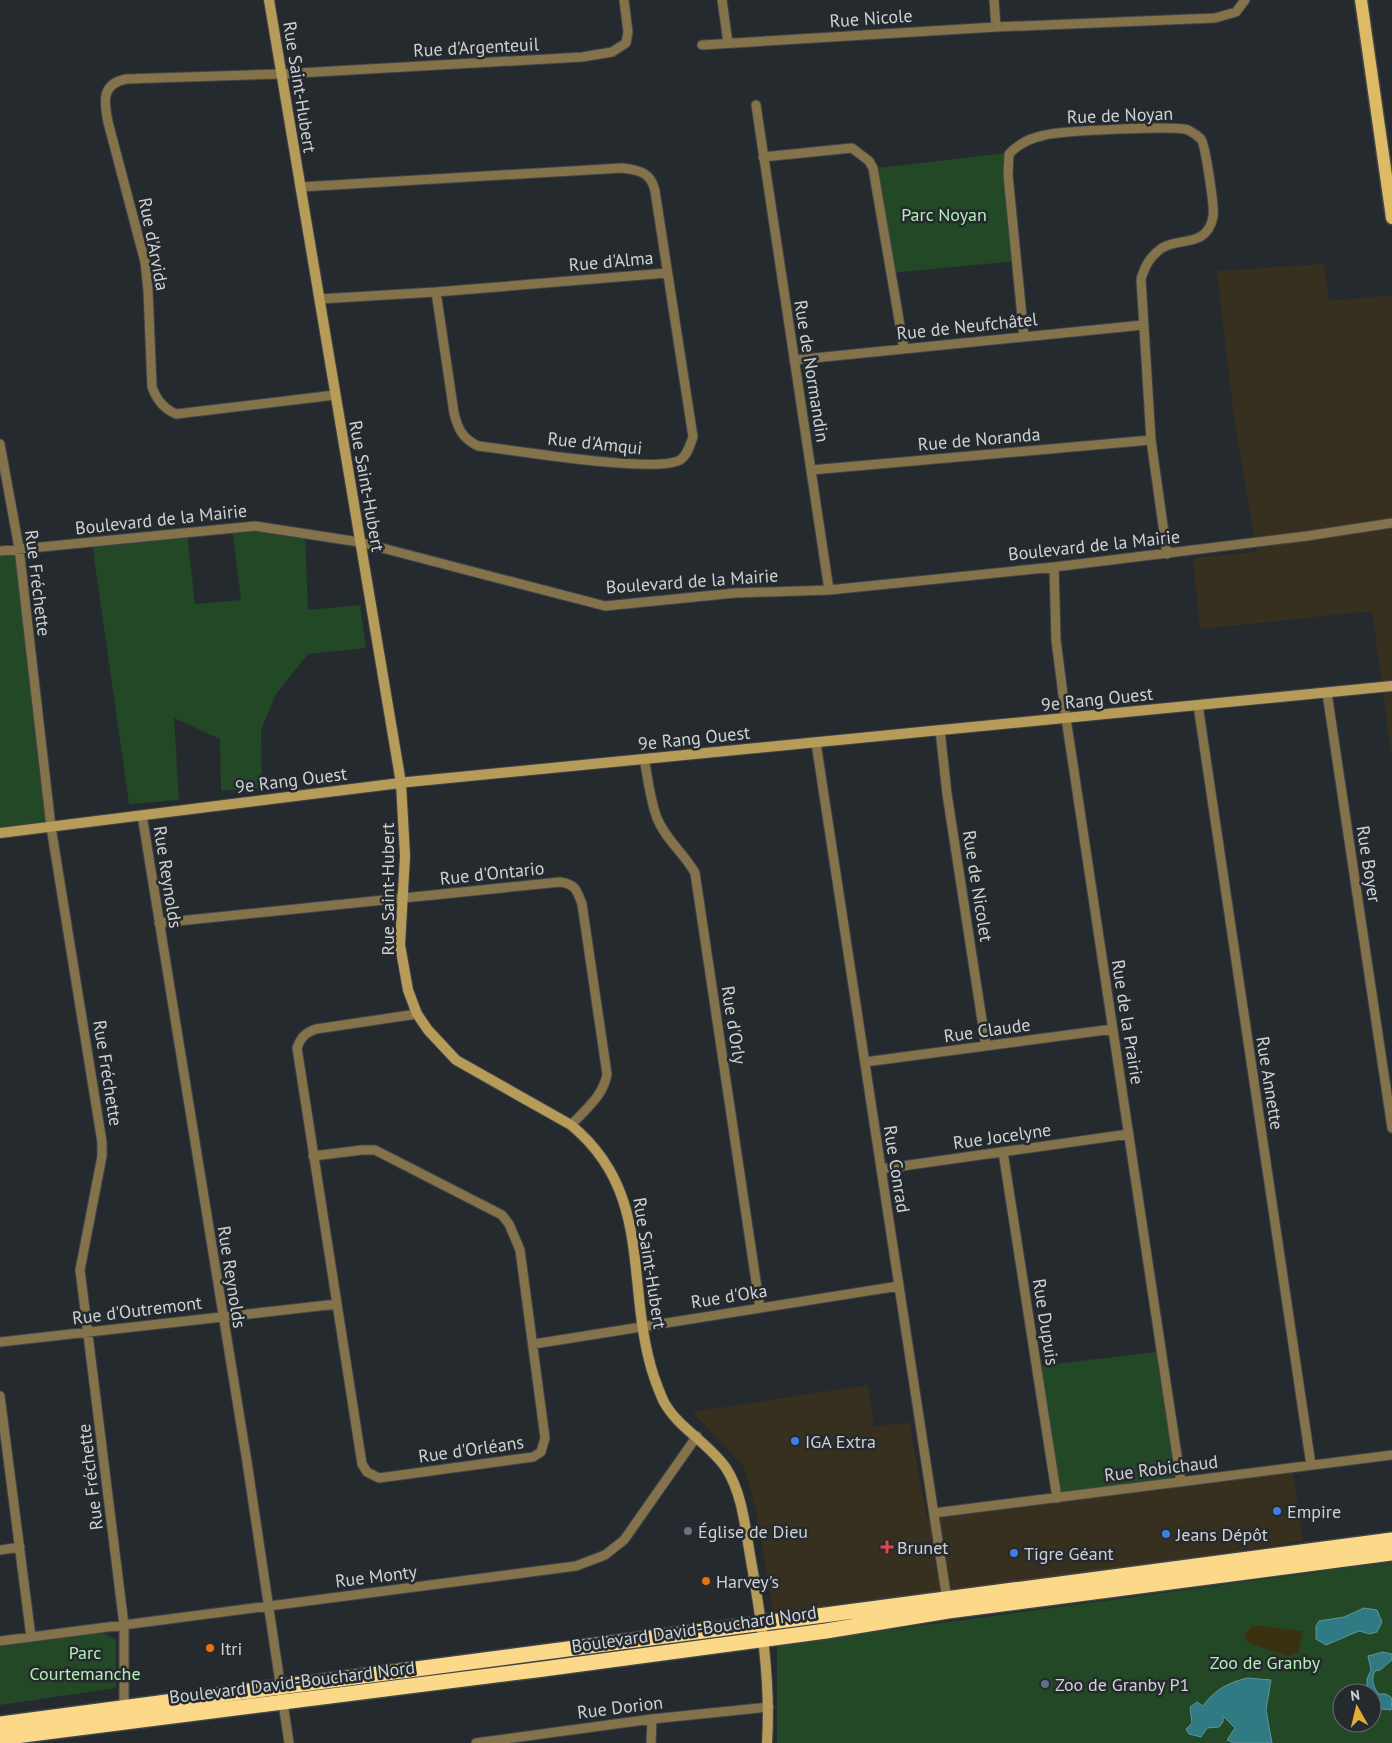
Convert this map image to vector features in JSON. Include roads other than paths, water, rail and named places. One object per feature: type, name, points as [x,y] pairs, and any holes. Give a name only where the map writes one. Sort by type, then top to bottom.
[{"type":"highway","name":"Boulevard David-Bouchard Nord","points":[[762,1632],[947,1600],[1392,1540]]},
{"type":"highway","name":"Boulevard David-Bouchard Nord","points":[[0,1738],[283,1694],[762,1632],[940,1612],[1392,1553]]},
{"type":"highway","name":"Boulevard David-Bouchard Nord","points":[[0,1724],[124,1708],[283,1694]]},
{"type":"main road","points":[[1361,0],[1392,218]]},
{"type":"street","name":"Rue Saint-Hubert","points":[[269,0],[401,783],[405,856],[400,945],[408,990],[417,1014],[428,1030],[456,1060],[571,1125],[588,1138],[606,1163],[621,1190],[628,1215],[644,1328],[653,1375],[664,1402],[718,1458],[734,1485],[747,1536],[762,1632],[768,1707],[767,1743]]},
{"type":"street","name":"Rue d'Argenteuil","points":[[281,74],[582,57],[612,52],[626,43],[628,32],[624,0]]},
{"type":"street","points":[[722,0],[728,43]]},
{"type":"street","points":[[994,0],[996,27]]},
{"type":"street","name":"Rue Nicole","points":[[702,45],[996,27],[1215,18],[1236,12],[1245,0]]},
{"type":"street","name":"Rue d'Arvida","points":[[281,74],[115,81],[107,91],[105,104],[108,122],[145,262],[152,387],[157,400],[166,410],[176,414],[335,395]]},
{"type":"street","name":"Rue de Normandin","points":[[756,105],[829,590]]},
{"type":"street","name":"Rue de Noyan","points":[[1024,337],[1008,175],[1009,154],[1019,143],[1046,134],[1163,127],[1187,129],[1201,139],[1208,167],[1213,217],[1204,232],[1197,239],[1162,248],[1147,262],[1141,279],[1151,440],[1167,554]]},
{"type":"street","points":[[763,157],[852,148],[868,161],[873,168],[880,198],[904,349]]},
{"type":"street","name":"Rue d'Alma","points":[[300,187],[622,168],[642,170],[653,182],[667,273],[436,292],[319,299]]},
{"type":"street","name":"Rue d'Amqui","points":[[436,292],[458,431],[470,442],[478,446],[548,455],[666,465],[681,460],[686,454],[693,438],[667,273]]},
{"type":"street","name":"Rue de Neufchâtel","points":[[794,360],[1143,325]]},
{"type":"street","name":"Rue de Noranda","points":[[811,470],[1151,440]]},
{"type":"street","name":"Rue Fréchette","points":[[0,444],[19,548],[51,827],[102,1142],[102,1156],[80,1270],[124,1625],[124,1708]]},
{"type":"street","name":"Boulevard de la Mairie","points":[[0,550],[255,526],[359,542],[605,606],[735,593],[829,590],[1054,567],[1167,554],[1392,523]]},
{"type":"street","name":"Rue de la Prairie","points":[[1054,567],[1056,640],[1066,718],[1181,1482]]},
{"type":"street","name":"9e Rang Ouest","points":[[0,833],[401,783],[1392,686]]},
{"type":"street","name":"Rue Boyer","points":[[1327,693],[1392,1128]]},
{"type":"street","name":"Rue Annette","points":[[1198,705],[1311,1465]]},
{"type":"street","name":"Rue de Nicolet","points":[[940,730],[947,794],[986,1046]]},
{"type":"street","name":"Rue Conrad","points":[[816,743],[947,1600]]},
{"type":"street","name":"Rue d'Orly","points":[[644,759],[656,818],[671,841],[688,859],[695,873],[760,1308]]},
{"type":"street","name":"Rue Reynolds","points":[[142,815],[270,1606],[289,1743]]},
{"type":"street","name":"Rue d'Ontario","points":[[159,923],[560,882],[576,887],[582,904],[607,1074],[606,1082],[599,1094],[571,1125]]},
{"type":"street","name":"Rue d'Orléans","points":[[313,1156],[376,1150],[502,1215],[509,1224],[520,1250],[534,1344],[545,1438],[541,1452],[533,1457],[378,1478],[367,1472],[362,1464],[298,1062],[297,1048],[301,1038],[307,1032],[316,1029],[417,1014]]},
{"type":"street","name":"Rue Claude","points":[[864,1062],[1113,1029]]},
{"type":"street","name":"Rue Jocelyne","points":[[881,1169],[1129,1134]]},
{"type":"street","name":"Rue Dupuis","points":[[1003,1152],[1057,1498]]},
{"type":"street","name":"Rue d'Oka","points":[[534,1344],[899,1286]]},
{"type":"street","name":"Rue d'Outremont","points":[[0,1342],[337,1304]]},
{"type":"street","points":[[0,1396],[31,1637]]},
{"type":"street","name":"Rue Monty","points":[[0,1641],[576,1566],[605,1555],[624,1540],[697,1436]]},
{"type":"street","name":"Rue Robichaud","points":[[934,1513],[1392,1455]]},
{"type":"street","points":[[0,1550],[20,1547]]},
{"type":"street","name":"Rue Dorion","points":[[476,1743],[545,1738],[652,1719],[768,1707]]},
{"type":"street","points":[[650,1743],[652,1719]]},
{"type":"water","points":[[1364,1608],[1377,1610],[1382,1622],[1377,1632],[1370,1634],[1359,1631],[1326,1645],[1316,1639],[1316,1626],[1319,1621],[1344,1617]]},
{"type":"water","points":[[1383,1652],[1392,1654],[1392,1660],[1380,1670],[1375,1671],[1373,1683],[1367,1683],[1371,1670],[1368,1656]]},
{"type":"water","points":[[1247,1678],[1271,1680],[1266,1710],[1272,1743],[1234,1743],[1227,1740],[1235,1728],[1223,1716],[1223,1722],[1219,1727],[1207,1728],[1201,1737],[1189,1734],[1186,1729],[1192,1723],[1190,1707],[1197,1702],[1203,1706],[1212,1695],[1222,1688]]},
{"type":"water","points":[[1382,1694],[1392,1698],[1391,1710],[1382,1709]]},
{"type":"place","name":"IGA Extra","points":[[795,1441]]},
{"type":"place","name":"Empire","points":[[1277,1511]]},
{"type":"place","name":"Église de Dieu","points":[[688,1531]]},
{"type":"place","name":"Jeans Dépôt","points":[[1166,1534]]},
{"type":"place","name":"Brunet","points":[[887,1547]]},
{"type":"place","name":"Tigre Géant","points":[[1014,1553]]},
{"type":"place","name":"Harvey's","points":[[706,1581]]},
{"type":"place","name":"Itri","points":[[210,1648]]},
{"type":"place","name":"Zoo de Granby P1","points":[[1045,1684]]},
{"type":"park label","name":"Parc Noyan","points":[[944,214]]},
{"type":"park label","name":"Parc Courtemanche","points":[[85,1662]]},
{"type":"park label","name":"Zoo de Granby","points":[[1265,1662]]}]
